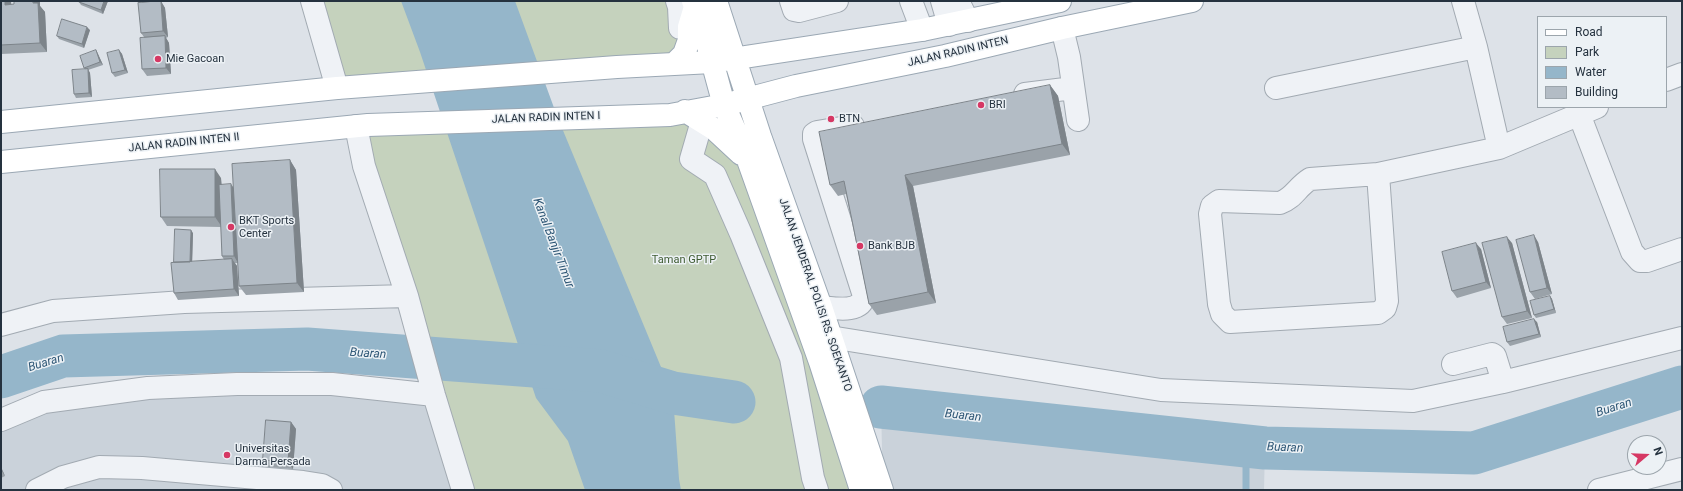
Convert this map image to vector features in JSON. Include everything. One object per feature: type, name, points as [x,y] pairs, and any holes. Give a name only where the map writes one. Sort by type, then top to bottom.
[{"type":"main road","name":"JALAN JENDERAL POLISI RS. SOEKANTO","points":[[716,1],[830,337],[829,360],[859,484]]},
{"type":"main road","points":[[1,122],[337,88],[617,67],[712,62],[922,30],[1060,1]]},
{"type":"main road","name":"JALAN RADIN INTEN","points":[[724,105],[796,86],[945,56],[1062,28],[1192,1]]},
{"type":"main road","points":[[674,64],[684,54],[689,40],[688,3]]},
{"type":"main road","name":"JALAN JENDERAL POLISI RS. SOEKANTO","points":[[688,3],[712,62],[724,105],[748,160],[882,490]]},
{"type":"main road","name":"JALAN RADIN INTEN I","points":[[362,126],[632,115],[693,116],[724,105]]},
{"type":"main road","points":[[693,116],[714,129],[748,160]]},
{"type":"main road","name":"JALAN RADIN INTEN II","points":[[1,162],[362,126]]},
{"type":"street","points":[[312,1],[337,88]]},
{"type":"street","points":[[791,1],[794,10],[799,11],[837,1]]},
{"type":"street","points":[[911,1],[922,30]]},
{"type":"street","points":[[942,1],[959,23]]},
{"type":"street","points":[[958,1],[959,23]]},
{"type":"street","points":[[1463,1],[1476,47],[1499,148]]},
{"type":"street","points":[[680,28],[679,7],[688,3]]},
{"type":"street","points":[[1062,28],[1070,57],[1078,120]]},
{"type":"street","points":[[1276,88],[1476,47]]},
{"type":"street","points":[[1667,80],[1682,74]]},
{"type":"street","points":[[1004,98],[1073,88]]},
{"type":"street","points":[[1378,174],[1385,256],[1387,300],[1385,308],[1378,313],[1230,322],[1222,314],[1219,304],[1210,214],[1212,206],[1219,201],[1280,203],[1289,200],[1302,183],[1310,179],[1378,174],[1499,148],[1588,110],[1632,252],[1640,261],[1647,261],[1682,249]]},
{"type":"street","points":[[693,116],[691,159],[715,175],[741,234],[791,358],[815,484]]},
{"type":"street","points":[[821,307],[843,308],[859,306],[864,296],[816,147],[814,134],[817,132],[876,122]]},
{"type":"street","points":[[362,126],[364,166],[407,296],[434,395],[463,490]]},
{"type":"street","points":[[1,325],[53,311],[184,302],[407,296]]},
{"type":"street","points":[[830,337],[1161,390],[1413,401],[1503,382],[1682,338]]},
{"type":"street","points":[[1453,364],[1492,354],[1495,356],[1503,382]]},
{"type":"street","points":[[1,420],[44,402],[148,388],[237,384],[332,384],[434,395]]},
{"type":"street","points":[[37,490],[63,477],[99,467],[142,468],[303,482],[322,485],[332,490]]},
{"type":"street","points":[[1599,490],[1682,469]]},
{"type":"shaded area","name":"Universitas Darma Persada","points":[[147,388],[434,395],[463,490],[1,490],[1,420]]},
{"type":"shaded area","points":[[881,407],[1265,448],[1264,490],[883,490]]},
{"type":"green space","points":[[311,1],[693,1],[712,62],[337,88]]},
{"type":"green space","name":"Taman GPTP","points":[[670,115],[748,160],[861,490],[463,490],[364,166],[368,125]]},
{"type":"water","name":"Kanal Banjir Timur","points":[[401,1],[515,1],[557,116],[673,396],[681,490],[585,490],[568,441],[536,398],[420,52]]},
{"type":"building","points":[[1,1],[5,1],[5,5],[14,4],[14,1],[33,1],[33,3],[38,3],[40,43],[1,45]]},
{"type":"building","points":[[79,1],[104,1],[101,10]]},
{"type":"building","points":[[161,1],[163,31],[141,33],[138,3]]},
{"type":"building","points":[[62,19],[87,27],[82,44],[57,36]]},
{"type":"building","name":"Mie Gacoan","points":[[165,36],[166,68],[142,69],[140,38]]},
{"type":"building","points":[[96,50],[100,62],[84,68],[80,56]]},
{"type":"building","points":[[119,50],[125,70],[112,73],[107,53]]},
{"type":"building","points":[[88,69],[89,93],[74,94],[72,70]]},
{"type":"building","points":[[1050,85],[1062,144],[905,175],[928,292],[869,304],[844,181],[830,185],[819,132]]},
{"type":"building","points":[[290,160],[297,283],[239,286],[232,164]]},
{"type":"building","points":[[160,169],[215,169],[215,217],[161,217]]},
{"type":"building","points":[[231,184],[234,256],[222,256],[219,185]]},
{"type":"building","points":[[175,229],[191,230],[190,262],[174,262]]},
{"type":"building","points":[[1534,235],[1547,288],[1530,292],[1516,240]]},
{"type":"building","points":[[1507,237],[1527,311],[1502,317],[1482,243]]},
{"type":"building","points":[[1476,243],[1486,282],[1452,291],[1442,252]]},
{"type":"building","points":[[232,259],[234,289],[174,293],[171,263]]},
{"type":"building","points":[[1550,296],[1554,309],[1534,315],[1530,301]]},
{"type":"building","points":[[1534,319],[1539,334],[1507,342],[1503,327]]},
{"type":"building","points":[[266,420],[291,422],[288,462],[263,460]]},
{"type":"waterway","name":"Buaran","points":[[1,377],[63,356],[307,349],[601,371],[673,393],[734,402]]},
{"type":"waterway","name":"Buaran","points":[[881,407],[1265,448],[1474,453],[1682,387]]},
{"type":"waterway","points":[[1246,446],[1246,490]]},
{"type":"place","name":"Mie Gacoan","points":[[158,59]]},
{"type":"place","name":"BRI","points":[[981,105]]},
{"type":"place","name":"BTN","points":[[831,119]]},
{"type":"place","name":"BKT Sports Center","points":[[231,227]]},
{"type":"place","name":"Bank BJB","points":[[860,246]]},
{"type":"place","name":"Universitas Darma Persada","points":[[227,455]]}]
